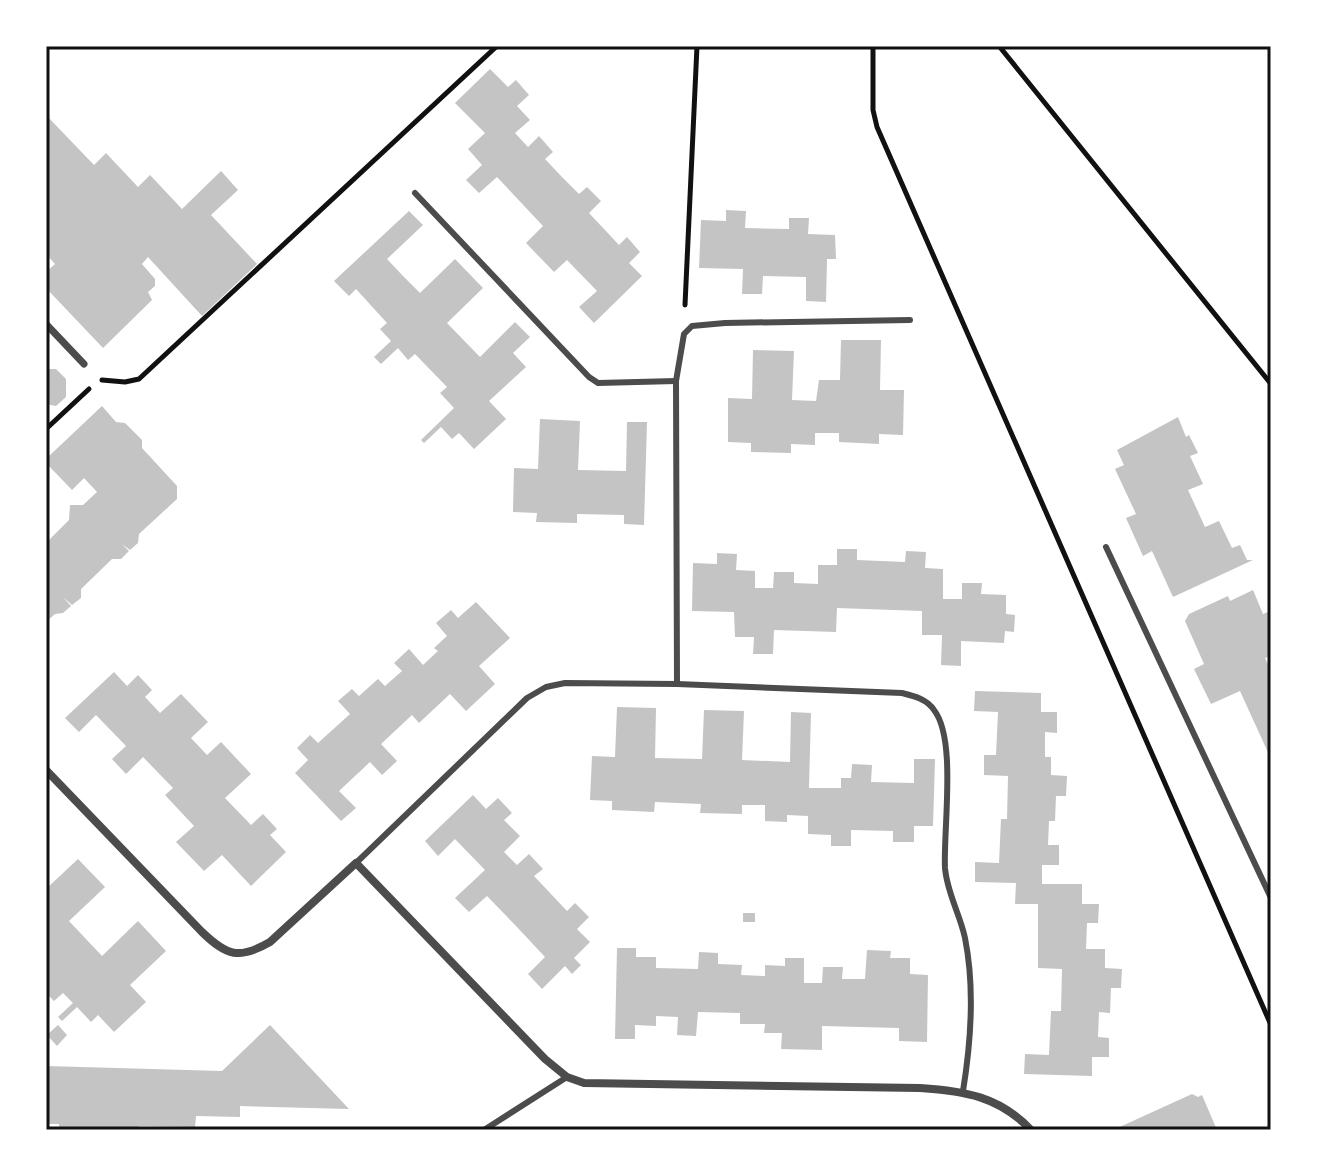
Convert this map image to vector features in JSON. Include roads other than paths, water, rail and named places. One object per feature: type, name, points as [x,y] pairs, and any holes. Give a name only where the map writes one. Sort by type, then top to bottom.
[{"type":"street","points":[[46,324],[84,364]]},
{"type":"street","points":[[46,770],[202,932],[229,953],[253,952],[270,942],[356,863],[545,1059],[567,1077],[584,1083],[963,1091],[1002,1108],[1031,1130]]},
{"type":"lane","points":[[415,193],[589,377],[598,383],[676,381]]},
{"type":"lane","points":[[677,684],[676,381],[684,334],[692,326],[725,323],[910,320]]},
{"type":"lane","points":[[1106,547],[1271,898]]},
{"type":"lane","points":[[356,863],[527,698],[546,687],[565,683],[677,684],[902,693],[920,698],[935,710],[943,732],[947,767],[945,869],[949,892],[965,937],[970,967],[969,1053],[963,1091]]},
{"type":"lane","points":[[484,1130],[567,1077]]}]
